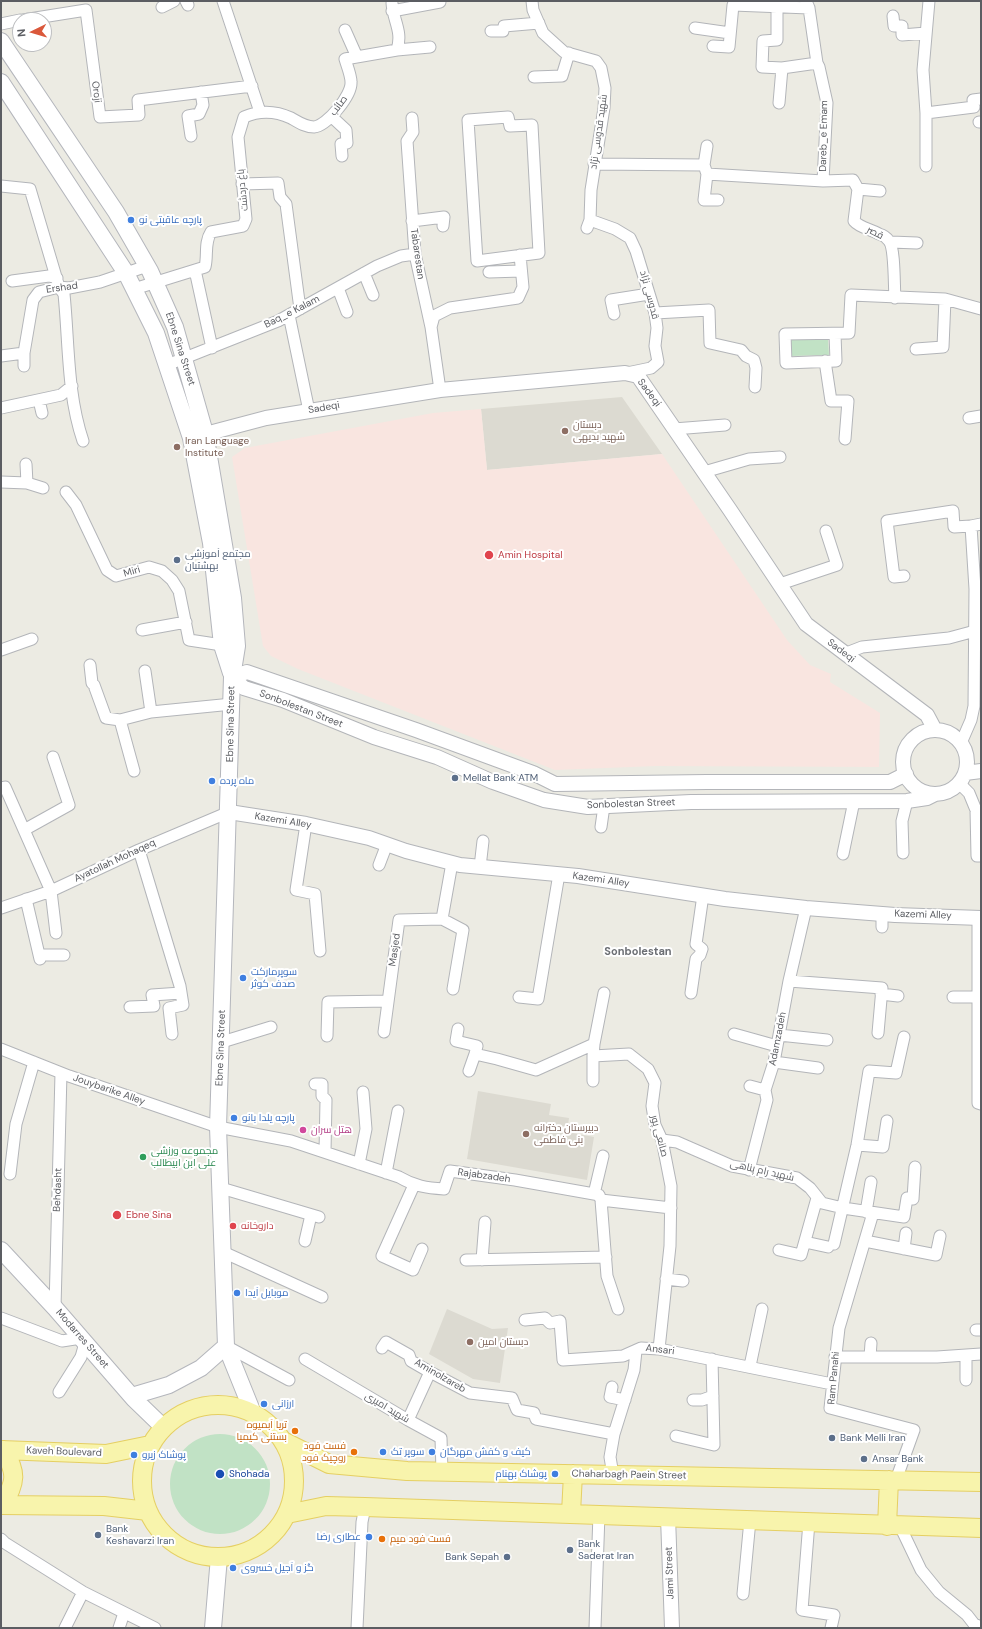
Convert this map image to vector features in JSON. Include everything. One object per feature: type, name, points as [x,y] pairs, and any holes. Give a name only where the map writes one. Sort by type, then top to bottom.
[{"type":"main road","name":"Ebne Sina Street","points":[[4,50],[116,212],[147,266],[175,327],[184,359],[198,436],[233,598],[237,646],[232,677],[222,1042],[218,1127],[226,1346],[252,1413]]},
{"type":"main road","name":"Ebne Sina Street","points":[[1,82],[126,273],[156,333],[167,365],[198,436],[222,646],[232,677]]},
{"type":"main road","name":"Modarres Street","points":[[1,1250],[132,1396],[163,1427]]},
{"type":"main road","points":[[132,1396],[169,1385],[201,1368],[226,1346]]},
{"type":"main road","points":[[215,1404],[234,1406],[252,1413],[270,1425],[283,1441],[291,1462],[294,1484],[287,1514],[269,1536],[254,1548],[237,1554],[219,1557],[197,1554],[177,1545],[160,1530],[148,1511],[142,1489],[143,1466],[150,1445],[163,1427],[178,1415],[196,1408],[215,1404]]},
{"type":"main road","name":"Chaharbagh Paein Street","points":[[283,1441],[329,1464],[407,1471],[981,1482]]},
{"type":"main road","name":"Kaveh Boulevard","points":[[2,1450],[106,1454],[150,1445]]},
{"type":"main road","points":[[2,1450],[13,1467],[13,1486],[2,1506],[104,1506],[148,1511]]},
{"type":"main road","points":[[571,1513],[573,1474]]},
{"type":"main road","points":[[893,1480],[894,1526]]},
{"type":"main road","points":[[287,1514],[326,1506],[571,1513],[981,1528]]},
{"type":"main road","points":[[214,1628],[219,1557]]},
{"type":"street","points":[[162,7],[174,1]]},
{"type":"street","points":[[223,1],[252,86],[257,112]]},
{"type":"street","name":"شهید قدوسی نژاد","points":[[532,1],[533,10],[543,33],[564,52],[596,61],[601,68],[605,88],[599,144],[594,164],[588,224]]},
{"type":"street","points":[[926,166],[926,113],[923,70],[929,1]]},
{"type":"street","points":[[397,50],[400,40],[392,7],[414,6],[440,2]]},
{"type":"street","points":[[713,46],[729,47],[733,5],[778,7],[808,5]]},
{"type":"street","name":"Dareb_e Emam","points":[[594,164],[706,169],[824,181],[827,103],[817,63],[808,5]]},
{"type":"street","points":[[778,7],[777,40],[764,41],[762,68],[782,68],[817,63]]},
{"type":"street","name":"Oroji","points":[[52,15],[86,10],[100,117],[139,115],[138,100],[252,86]]},
{"type":"street","points":[[893,16],[894,26],[902,26],[902,35],[926,33]]},
{"type":"street","points":[[1,24],[12,22]]},
{"type":"street","points":[[491,31],[503,31],[504,26],[539,23]]},
{"type":"street","points":[[695,28],[730,33]]},
{"type":"street","points":[[345,30],[357,57],[397,50],[430,47]]},
{"type":"street","points":[[534,77],[562,76],[569,53]]},
{"type":"street","name":"صائب","points":[[257,112],[272,112],[291,118],[302,124],[314,127],[332,117],[349,92],[352,83],[345,59],[357,57]]},
{"type":"street","points":[[779,103],[782,68]]},
{"type":"street","points":[[191,136],[188,116],[199,114],[203,105],[201,92]]},
{"type":"street","points":[[926,113],[974,107],[973,100],[981,99]]},
{"type":"street","name":"باغ دردشت","points":[[134,289],[205,267],[207,258],[206,240],[211,232],[243,226],[246,219],[238,137],[244,117],[257,112]]},
{"type":"street","points":[[332,117],[346,130],[352,142],[341,144],[342,156]]},
{"type":"street","points":[[508,117],[510,126],[532,125],[539,253],[520,254],[478,261],[468,120],[508,117]]},
{"type":"street","name":"Tabarestan","points":[[412,118],[413,132],[407,141],[415,254],[431,327],[440,390]]},
{"type":"street","points":[[707,146],[704,200],[718,200]]},
{"type":"street","points":[[824,181],[853,180],[858,189],[880,191]]},
{"type":"street","points":[[242,184],[278,183],[280,197],[286,204],[300,309]]},
{"type":"street","points":[[1,186],[30,189],[58,282],[64,294],[77,425],[83,441]]},
{"type":"street","name":"قصر","points":[[858,189],[854,221],[858,225],[873,230],[884,236],[891,242],[895,298]]},
{"type":"street","points":[[412,221],[444,216],[444,226]]},
{"type":"street","name":"قدوسی نژاد","points":[[588,224],[614,229],[630,238],[636,251],[654,313],[657,328],[655,346],[658,362],[651,368],[625,373]]},
{"type":"street","points":[[891,242],[917,243]]},
{"type":"street","name":"Baq_e Kalam","points":[[167,365],[278,321],[377,266],[401,256],[415,254]]},
{"type":"street","points":[[431,327],[434,316],[450,308],[518,298],[523,287],[520,254]]},
{"type":"street","name":"Ershad","points":[[24,366],[24,353],[33,300],[39,292],[58,282],[69,288],[100,282],[147,266]]},
{"type":"street","points":[[195,270],[212,348]]},
{"type":"street","points":[[489,272],[521,272]]},
{"type":"street","points":[[364,273],[373,295]]},
{"type":"street","points":[[12,281],[49,276],[58,282]]},
{"type":"street","points":[[338,288],[347,312]]},
{"type":"street","points":[[614,314],[611,300],[649,294]]},
{"type":"street","points":[[835,334],[836,361],[786,362],[785,334],[849,333],[851,295],[945,299],[981,309]]},
{"type":"street","points":[[916,349],[943,347],[945,299]]},
{"type":"street","points":[[654,313],[709,310],[710,343],[741,350],[746,356],[754,360],[756,368],[755,388]]},
{"type":"street","points":[[289,316],[309,411]]},
{"type":"street","points":[[1,356],[24,353]]},
{"type":"street","points":[[825,362],[831,401],[848,401],[845,440]]},
{"type":"street","name":"Sadeqi","points":[[198,436],[266,418],[440,390],[625,373],[638,376],[806,624],[927,715],[935,730]]},
{"type":"street","points":[[1,408],[61,396],[72,386]]},
{"type":"street","points":[[39,400],[42,413]]},
{"type":"street","points":[[970,418],[981,416]]},
{"type":"street","points":[[674,429],[726,425]]},
{"type":"street","points":[[704,472],[780,457]]},
{"type":"street","points":[[26,464],[27,483]]},
{"type":"street","points":[[1,482],[27,483],[43,488]]},
{"type":"street","name":"Miri","points":[[66,492],[76,504],[107,570],[116,576],[149,567],[162,571],[172,580],[179,591],[189,640],[222,646]]},
{"type":"street","points":[[904,576],[894,577],[887,521],[953,512],[954,527],[976,525],[975,631],[978,686],[974,706],[976,721],[961,743]]},
{"type":"street","points":[[780,584],[837,565],[826,531]]},
{"type":"street","points":[[142,630],[186,622]]},
{"type":"street","points":[[844,654],[862,647],[949,638],[975,631]]},
{"type":"street","points":[[1,650],[32,639]]},
{"type":"street","points":[[90,665],[92,682],[106,718],[120,720],[151,712],[232,704]]},
{"type":"street","points":[[145,671],[151,712]]},
{"type":"street","name":"Sonbolestan Street","points":[[232,677],[248,672],[416,730],[533,773],[555,784],[707,782],[862,783],[890,782],[906,774]]},
{"type":"street","name":"Sonbolestan Street","points":[[232,677],[244,688],[283,700],[374,737],[437,757],[493,782],[544,800],[588,807],[691,802],[907,801],[927,798],[935,794]]},
{"type":"street","points":[[120,720],[134,771]]},
{"type":"street","points":[[411,749],[416,730]]},
{"type":"street","points":[[935,730],[954,736],[961,743],[967,763],[962,778],[952,789],[944,793],[935,794],[917,788],[911,782],[906,774],[903,762],[906,750],[913,739],[923,732],[935,730]]},
{"type":"street","points":[[24,830],[70,805],[53,757]]},
{"type":"street","points":[[962,778],[981,771]]},
{"type":"street","points":[[962,778],[976,810],[977,856],[981,856]]},
{"type":"street","points":[[1,788],[5,787],[51,891],[56,933]]},
{"type":"street","points":[[843,854],[854,801]]},
{"type":"street","points":[[903,852],[902,821],[907,801]]},
{"type":"street","points":[[601,827],[604,806]]},
{"type":"street","name":"Kazemi Alley","points":[[229,812],[306,824],[369,838],[406,851],[452,863],[480,867],[559,874],[703,896],[806,908],[882,920],[980,918]]},
{"type":"street","name":"Ayatollah Mohaqeq","points":[[1,908],[51,891],[139,850],[229,812]]},
{"type":"street","points":[[306,824],[296,890],[315,894],[320,951]]},
{"type":"street","points":[[480,867],[482,841]]},
{"type":"street","points":[[379,865],[387,844]]},
{"type":"street","points":[[139,850],[181,993],[183,1005],[169,1008],[172,1034]]},
{"type":"street","points":[[452,863],[442,918],[463,930],[454,989]]},
{"type":"street","points":[[519,997],[538,999],[559,874]]},
{"type":"street","points":[[690,992],[696,959],[700,955],[702,949],[696,944],[703,896]]},
{"type":"street","points":[[26,900],[39,957],[64,955]]},
{"type":"street","name":"Adamzadeh","points":[[749,1170],[767,1100],[765,1090],[774,1062],[789,981],[806,908]]},
{"type":"street","name":"Masjed","points":[[384,1032],[399,920],[442,918]]},
{"type":"street","points":[[980,918],[978,997],[980,1061],[978,1103],[981,1104]]},
{"type":"street","points":[[789,981],[882,988],[878,1033]]},
{"type":"street","points":[[130,1007],[154,1006],[152,995],[181,993]]},
{"type":"street","points":[[593,1081],[594,1044],[604,993]]},
{"type":"street","points":[[881,994],[898,996]]},
{"type":"street","points":[[953,996],[978,997]]},
{"type":"street","points":[[327,1036],[328,1002],[388,1001]]},
{"type":"street","points":[[222,1042],[271,1027]]},
{"type":"street","points":[[458,1029],[456,1040],[477,1046],[469,1071]]},
{"type":"street","points":[[734,1034],[777,1046]]},
{"type":"street","points":[[779,1035],[827,1040]]},
{"type":"street","points":[[805,1242],[831,1246],[843,1208],[857,1145],[869,1071],[896,1073],[904,1037]]},
{"type":"street","points":[[475,1054],[536,1070],[594,1044]]},
{"type":"street","name":"Jouybarike Alley","points":[[1,1049],[62,1073],[218,1127]]},
{"type":"street","name":"صانعی پور","points":[[593,1056],[629,1054],[648,1069],[655,1083],[652,1106],[655,1125],[662,1140],[671,1186],[670,1246],[659,1349]]},
{"type":"street","points":[[10,1174],[16,1124],[34,1062]]},
{"type":"street","points":[[774,1062],[818,1068]]},
{"type":"street","name":"Behdasht","points":[[54,1308],[62,1073]]},
{"type":"street","points":[[315,1084],[322,1084],[322,1096],[326,1100],[325,1152]]},
{"type":"street","points":[[750,1086],[765,1090]]},
{"type":"street","points":[[359,1164],[366,1128],[363,1092]]},
{"type":"street","points":[[386,1173],[398,1111]]},
{"type":"street","points":[[857,1145],[883,1147],[887,1121]]},
{"type":"street","name":"Rajabzadeh","points":[[218,1127],[291,1141],[386,1173],[424,1188],[444,1189],[450,1171],[515,1180],[598,1197],[671,1208]]},
{"type":"street","name":"شهید رام پناهی","points":[[662,1140],[677,1142],[732,1166],[797,1178],[810,1188],[822,1203],[843,1208],[904,1217],[907,1198],[912,1199],[915,1167]]},
{"type":"street","points":[[603,1156],[598,1197],[607,1276],[618,1309]]},
{"type":"street","name":"Ram Panahi","points":[[872,1182],[865,1241],[839,1328],[830,1408],[914,1430],[893,1480]]},
{"type":"street","points":[[414,1185],[382,1256],[413,1270],[422,1250]]},
{"type":"street","points":[[221,1188],[315,1216],[305,1241]]},
{"type":"street","points":[[779,1250],[801,1255],[818,1198]]},
{"type":"street","points":[[482,1260],[485,1222]]},
{"type":"street","points":[[904,1249],[906,1233]]},
{"type":"street","points":[[865,1241],[936,1255],[940,1236]]},
{"type":"street","points":[[223,1252],[322,1297]]},
{"type":"street","points":[[466,1260],[606,1257]]},
{"type":"street","points":[[666,1279],[683,1281]]},
{"type":"street","points":[[750,1366],[762,1309]]},
{"type":"street","points":[[1,1318],[62,1341],[83,1340],[81,1357],[59,1392]]},
{"type":"street","name":"Ansari","points":[[525,1320],[545,1318],[550,1323],[560,1321],[563,1360],[623,1356],[641,1348],[659,1349],[750,1366],[832,1384]]},
{"type":"street","name":"Aminolzareb","points":[[382,1348],[386,1342],[409,1355],[412,1361],[430,1372],[470,1393],[512,1398],[517,1410],[534,1413],[536,1419],[614,1434]]},
{"type":"street","points":[[870,1357],[871,1343]]},
{"type":"street","points":[[226,1346],[289,1380]]},
{"type":"street","points":[[613,1475],[610,1457],[614,1434],[634,1370],[636,1351]]},
{"type":"street","points":[[835,1357],[937,1357],[981,1354]]},
{"type":"street","points":[[966,1355],[966,1380]]},
{"type":"street","name":"شهید امیری","points":[[305,1359],[441,1438],[442,1472]]},
{"type":"street","points":[[676,1436],[714,1445],[712,1359]]},
{"type":"street","points":[[408,1420],[430,1372]]},
{"type":"street","points":[[612,1387],[610,1397],[625,1400]]},
{"type":"street","points":[[693,1400],[702,1400],[713,1396]]},
{"type":"street","points":[[357,1628],[362,1522],[365,1507]]},
{"type":"street","points":[[595,1628],[599,1514]]},
{"type":"street","name":"Jami Street","points":[[668,1517],[672,1628]]},
{"type":"street","points":[[743,1594],[750,1520]]},
{"type":"street","points":[[809,1522],[802,1610],[834,1615],[832,1628]]},
{"type":"street","points":[[894,1526],[921,1570],[939,1592],[967,1615],[974,1624],[981,1627]]},
{"type":"street","points":[[1,1539],[4,1543],[83,1592],[155,1628]]},
{"type":"street","points":[[66,1628],[83,1592]]},
{"type":"street","points":[[119,1628],[124,1613]]},
{"type":"shaded area","name":"دبستان شهید بدیهی","points":[[622,397],[662,454],[487,470],[481,409]]},
{"type":"shaded area","name":"Amin Hospital","points":[[481,409],[487,470],[662,454],[787,640],[810,665],[831,674],[830,682],[880,713],[879,767],[656,766],[555,770],[298,669],[271,656],[263,646],[232,457],[245,448],[433,413]]},
{"type":"shaded area","name":"دبیرستان دخترانه بنی فاطمی","points":[[478,1091],[551,1104],[549,1115],[569,1118],[567,1132],[594,1137],[587,1180],[467,1159]]},
{"type":"shaded area","name":"دبستان امین","points":[[447,1309],[492,1329],[508,1328],[500,1383],[473,1379],[429,1354]]},
{"type":"green space","points":[[790,338],[828,338],[829,355],[791,356]]},
{"type":"green space","points":[[220,1434],[239,1438],[255,1449],[266,1465],[270,1484],[266,1503],[255,1519],[239,1530],[220,1534],[201,1530],[185,1519],[174,1503],[170,1484],[174,1465],[185,1449],[201,1438]]},
{"type":"place","name":"پارچه عاقبتی نو","points":[[131,220]]},
{"type":"place","name":"دبستان شهید بدیهی","points":[[565,431]]},
{"type":"place","name":"Iran Language Institute","points":[[177,447]]},
{"type":"place","name":"Amin Hospital","points":[[489,555]]},
{"type":"place","name":"مجتمع آموزشی بهشتیان","points":[[177,560]]},
{"type":"place","name":"Mellat Bank ATM","points":[[455,778]]},
{"type":"place","name":"ماه پرده","points":[[212,781]]},
{"type":"place","name":"سوپرمارکت صدف کوثر","points":[[243,978]]},
{"type":"place","name":"پارچه یلدا بانو","points":[[234,1118]]},
{"type":"place","name":"هتل سران","points":[[303,1130]]},
{"type":"place","name":"دبیرستان دخترانه بنی فاطمی","points":[[526,1134]]},
{"type":"place","name":"مجموعه ورزشی علی ابن ابیطالب","points":[[143,1157]]},
{"type":"place","name":"Ebne Sina","points":[[117,1215]]},
{"type":"place","name":"داروخانه","points":[[233,1226]]},
{"type":"place","name":"موبایل آیدا","points":[[237,1293]]},
{"type":"place","name":"دبستان امین","points":[[470,1342]]},
{"type":"place","name":"ارزانی","points":[[264,1404]]},
{"type":"place","name":"تریا آبمیوه بستنی کیمیا","points":[[295,1431]]},
{"type":"place","name":"Bank Melli Iran","points":[[832,1438]]},
{"type":"place","name":"فست فود روچیک فود","points":[[354,1452]]},
{"type":"place","name":"سوپر تک","points":[[383,1452]]},
{"type":"place","name":"کیف و کفش مهرگان","points":[[432,1452]]},
{"type":"place","name":"پوشاک زیرو","points":[[134,1455]]},
{"type":"place","name":"Ansar Bank","points":[[864,1459]]},
{"type":"place","name":"Shohada","points":[[220,1474]]},
{"type":"place","name":"پوشاک بهنام","points":[[555,1474]]},
{"type":"place","name":"Bank Keshavarzi Iran","points":[[98,1535]]},
{"type":"place","name":"عطاری رضا","points":[[369,1537]]},
{"type":"place","name":"فست فود میم","points":[[382,1539]]},
{"type":"place","name":"Bank Saderat Iran","points":[[570,1550]]},
{"type":"place","name":"Bank Sepah","points":[[507,1557]]},
{"type":"place","name":"گز و آجیل خسروی","points":[[233,1568]]},
{"type":"district","name":"Sonbolestan","points":[[638,952]]}]
